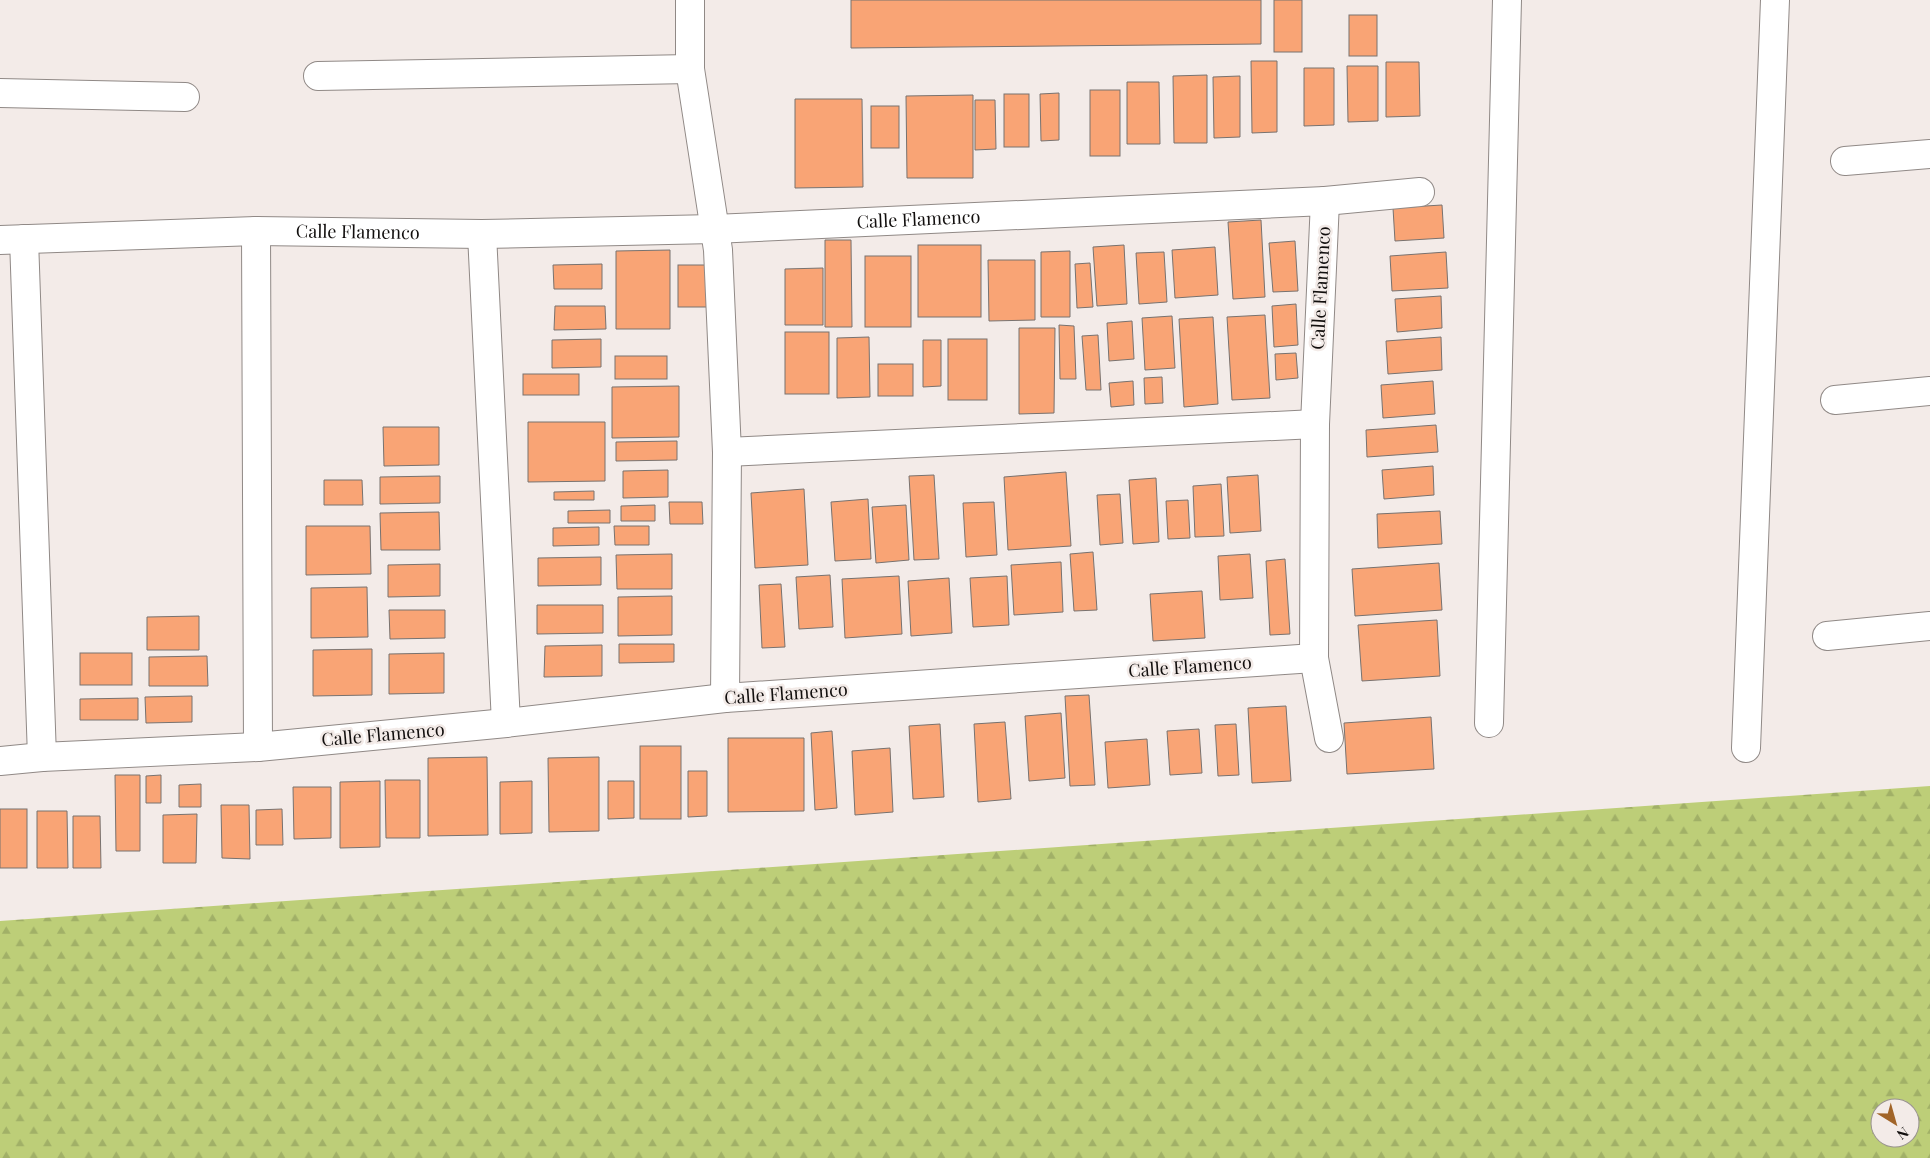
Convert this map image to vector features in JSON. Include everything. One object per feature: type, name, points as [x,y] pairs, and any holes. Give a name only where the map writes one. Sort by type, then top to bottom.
[{"type":"street","points":[[690,0],[690,69],[714,228],[727,452],[725,698]]},
{"type":"street","points":[[1489,723],[1507,0]]},
{"type":"street","points":[[1746,748],[1775,0]]},
{"type":"street","points":[[318,76],[690,69]]},
{"type":"street","points":[[0,93],[185,97]]},
{"type":"street","points":[[1845,161],[1930,154]]},
{"type":"street","points":[[1325,201],[1420,192]]},
{"type":"street","name":"Calle Flamenco","points":[[0,761],[42,757],[258,747],[506,723],[725,698],[1314,658],[1315,424],[1325,201],[714,228],[482,234],[256,230],[12,239]]},
{"type":"street","points":[[256,230],[258,747]]},
{"type":"street","points":[[482,234],[506,723]]},
{"type":"street","points":[[12,239],[42,757]]},
{"type":"street","points":[[1835,400],[1930,391]]},
{"type":"street","points":[[727,452],[1315,424]]},
{"type":"street","points":[[1827,636],[1930,626]]},
{"type":"street","points":[[1314,658],[1329,738]]},
{"type":"green space","points":[[1930,786],[1930,1158],[0,1158],[0,921]]},
{"type":"building","points":[[851,0],[1261,0],[1261,44],[851,48]]},
{"type":"building","points":[[1274,0],[1302,0],[1302,52],[1274,52]]},
{"type":"building","points":[[1349,15],[1377,15],[1377,56],[1349,56]]},
{"type":"building","points":[[1251,61],[1277,61],[1277,132],[1252,133]]},
{"type":"building","points":[[1386,62],[1419,62],[1420,116],[1386,117]]},
{"type":"building","points":[[1347,66],[1378,66],[1378,121],[1348,122]]},
{"type":"building","points":[[1304,68],[1334,68],[1334,125],[1304,126]]},
{"type":"building","points":[[1207,75],[1207,143],[1174,143],[1173,76]]},
{"type":"building","points":[[1240,76],[1240,137],[1214,138],[1213,77]]},
{"type":"building","points":[[1127,82],[1159,82],[1160,144],[1127,144]]},
{"type":"building","points":[[1090,90],[1120,90],[1120,156],[1090,156]]},
{"type":"building","points":[[1059,93],[1059,140],[1041,141],[1040,94]]},
{"type":"building","points":[[1004,94],[1029,94],[1029,147],[1004,147]]},
{"type":"building","points":[[973,95],[973,178],[907,178],[906,96]]},
{"type":"building","points":[[795,99],[862,99],[863,187],[795,188]]},
{"type":"building","points":[[975,100],[995,100],[996,149],[975,150]]},
{"type":"building","points":[[871,106],[899,106],[899,148],[871,148]]},
{"type":"building","points":[[1442,205],[1444,238],[1395,241],[1393,208]]},
{"type":"building","points":[[1261,220],[1265,297],[1233,299],[1228,222]]},
{"type":"building","points":[[825,240],[851,240],[852,327],[825,327]]},
{"type":"building","points":[[1295,241],[1298,291],[1273,292],[1269,243]]},
{"type":"building","points":[[918,245],[981,245],[981,317],[918,317]]},
{"type":"building","points":[[1124,245],[1127,304],[1097,306],[1093,247]]},
{"type":"building","points":[[1215,247],[1218,295],[1175,298],[1172,250]]},
{"type":"building","points":[[670,250],[670,329],[616,329],[616,251]]},
{"type":"building","points":[[1070,251],[1070,317],[1041,317],[1041,252]]},
{"type":"building","points":[[1164,252],[1167,302],[1139,304],[1136,253]]},
{"type":"building","points":[[1446,252],[1448,288],[1392,291],[1390,256]]},
{"type":"building","points":[[865,256],[911,256],[911,327],[865,327]]},
{"type":"building","points":[[988,260],[1035,260],[1035,320],[989,321]]},
{"type":"building","points":[[1090,263],[1093,307],[1077,308],[1075,264]]},
{"type":"building","points":[[602,264],[602,289],[554,289],[553,265]]},
{"type":"building","points":[[678,265],[709,265],[709,307],[678,307]]},
{"type":"building","points":[[823,268],[823,325],[785,325],[785,269]]},
{"type":"building","points":[[1441,296],[1442,328],[1397,332],[1395,299]]},
{"type":"building","points":[[1296,304],[1298,345],[1274,347],[1272,306]]},
{"type":"building","points":[[555,306],[605,306],[606,329],[554,330]]},
{"type":"building","points":[[1265,315],[1270,398],[1232,400],[1227,317]]},
{"type":"building","points":[[1172,316],[1175,368],[1145,370],[1142,318]]},
{"type":"building","points":[[1213,317],[1218,404],[1184,407],[1179,319]]},
{"type":"building","points":[[1132,321],[1134,359],[1109,361],[1107,323]]},
{"type":"building","points":[[1059,325],[1074,326],[1076,379],[1060,379]]},
{"type":"building","points":[[1019,328],[1055,328],[1054,413],[1019,414]]},
{"type":"building","points":[[785,332],[829,332],[829,394],[785,394]]},
{"type":"building","points":[[1098,335],[1101,390],[1086,390],[1082,336]]},
{"type":"building","points":[[869,337],[870,397],[837,398],[837,338]]},
{"type":"building","points":[[1441,337],[1442,370],[1388,374],[1386,341]]},
{"type":"building","points":[[601,339],[601,367],[552,368],[552,340]]},
{"type":"building","points":[[948,339],[987,339],[987,400],[948,400]]},
{"type":"building","points":[[923,340],[941,340],[941,386],[923,387]]},
{"type":"building","points":[[1296,353],[1298,378],[1276,380],[1275,354]]},
{"type":"building","points":[[615,356],[667,356],[667,379],[615,379]]},
{"type":"building","points":[[878,364],[913,364],[913,396],[878,396]]},
{"type":"building","points":[[523,374],[579,374],[579,395],[523,395]]},
{"type":"building","points":[[1162,377],[1163,403],[1145,404],[1144,378]]},
{"type":"building","points":[[1133,381],[1134,405],[1111,407],[1109,383]]},
{"type":"building","points":[[1433,381],[1435,414],[1383,418],[1381,385]]},
{"type":"building","points":[[679,386],[679,437],[612,438],[612,387]]},
{"type":"building","points":[[528,422],[605,422],[605,481],[528,482]]},
{"type":"building","points":[[1436,425],[1438,452],[1367,457],[1366,430]]},
{"type":"building","points":[[383,427],[439,427],[439,465],[384,466]]},
{"type":"building","points":[[677,441],[677,460],[616,461],[616,442]]},
{"type":"building","points":[[1433,466],[1434,495],[1384,499],[1382,470]]},
{"type":"building","points":[[668,470],[668,497],[623,498],[623,471]]},
{"type":"building","points":[[1066,472],[1071,546],[1008,550],[1004,477]]},
{"type":"building","points":[[934,475],[939,559],[914,560],[909,476]]},
{"type":"building","points":[[1258,475],[1261,531],[1230,533],[1227,477]]},
{"type":"building","points":[[440,476],[440,503],[380,504],[380,477]]},
{"type":"building","points":[[1156,478],[1159,542],[1133,544],[1129,480]]},
{"type":"building","points":[[324,480],[362,480],[363,505],[324,505]]},
{"type":"building","points":[[1221,484],[1224,536],[1195,537],[1193,486]]},
{"type":"building","points":[[804,489],[808,565],[755,568],[751,493]]},
{"type":"building","points":[[594,491],[594,500],[554,500],[554,492]]},
{"type":"building","points":[[1120,494],[1123,543],[1100,545],[1097,495]]},
{"type":"building","points":[[868,499],[871,559],[835,561],[831,502]]},
{"type":"building","points":[[1188,500],[1190,538],[1168,539],[1166,501]]},
{"type":"building","points":[[669,502],[702,502],[703,524],[670,524]]},
{"type":"building","points":[[994,502],[997,555],[966,557],[963,503]]},
{"type":"building","points":[[655,505],[655,521],[621,521],[621,506]]},
{"type":"building","points":[[906,505],[909,560],[876,563],[872,507]]},
{"type":"building","points":[[610,510],[610,523],[568,523],[568,511]]},
{"type":"building","points":[[1440,511],[1442,544],[1378,548],[1377,514]]},
{"type":"building","points":[[439,512],[440,550],[381,550],[380,513]]},
{"type":"building","points":[[306,526],[370,526],[371,574],[306,575]]},
{"type":"building","points":[[614,526],[649,526],[649,545],[615,545]]},
{"type":"building","points":[[599,527],[599,545],[553,546],[553,528]]},
{"type":"building","points":[[1093,552],[1097,610],[1074,611],[1070,554]]},
{"type":"building","points":[[672,554],[672,589],[617,589],[616,555]]},
{"type":"building","points":[[1250,554],[1253,598],[1220,600],[1218,556]]},
{"type":"building","points":[[601,557],[601,585],[538,586],[538,558]]},
{"type":"building","points":[[1285,559],[1290,634],[1270,635],[1266,561]]},
{"type":"building","points":[[1061,562],[1063,612],[1014,615],[1011,565]]},
{"type":"building","points":[[1439,563],[1442,610],[1355,616],[1352,569]]},
{"type":"building","points":[[440,564],[440,596],[388,597],[388,565]]},
{"type":"building","points":[[830,575],[833,627],[799,629],[796,577]]},
{"type":"building","points":[[899,576],[902,634],[845,638],[842,579]]},
{"type":"building","points":[[1007,576],[1009,625],[973,627],[970,578]]},
{"type":"building","points":[[949,578],[952,633],[911,636],[908,581]]},
{"type":"building","points":[[781,584],[785,647],[762,648],[759,585]]},
{"type":"building","points":[[367,587],[368,637],[311,638],[311,588]]},
{"type":"building","points":[[1202,591],[1205,638],[1153,641],[1150,594]]},
{"type":"building","points":[[672,596],[672,635],[618,636],[618,597]]},
{"type":"building","points":[[537,605],[603,605],[603,633],[537,634]]},
{"type":"building","points":[[389,610],[445,610],[445,638],[390,639]]},
{"type":"building","points":[[199,616],[199,650],[147,650],[147,617]]},
{"type":"building","points":[[1437,620],[1440,676],[1362,681],[1358,625]]},
{"type":"building","points":[[619,644],[674,644],[674,662],[619,663]]},
{"type":"building","points":[[602,645],[602,676],[544,677],[545,646]]},
{"type":"building","points":[[372,649],[372,695],[313,696],[313,650]]},
{"type":"building","points":[[80,653],[132,653],[132,685],[80,685]]},
{"type":"building","points":[[444,653],[444,693],[389,694],[389,654]]},
{"type":"building","points":[[207,656],[208,686],[149,686],[149,657]]},
{"type":"building","points":[[1089,695],[1095,785],[1070,786],[1065,696]]},
{"type":"building","points":[[192,696],[192,722],[146,723],[145,697]]},
{"type":"building","points":[[138,698],[138,720],[80,720],[80,699]]},
{"type":"building","points":[[1286,706],[1291,781],[1252,783],[1248,708]]},
{"type":"building","points":[[1061,713],[1065,778],[1029,781],[1025,716]]},
{"type":"building","points":[[1431,717],[1434,769],[1347,774],[1344,723]]},
{"type":"building","points":[[1005,722],[1011,799],[978,802],[974,724]]},
{"type":"building","points":[[940,724],[944,797],[913,799],[909,726]]},
{"type":"building","points":[[1236,724],[1239,775],[1218,776],[1215,725]]},
{"type":"building","points":[[1199,729],[1202,773],[1170,775],[1167,731]]},
{"type":"building","points":[[832,731],[837,808],[815,810],[811,733]]},
{"type":"building","points":[[728,738],[804,738],[804,811],[728,812]]},
{"type":"building","points":[[1147,739],[1150,785],[1108,788],[1105,742]]},
{"type":"building","points":[[640,746],[681,746],[681,819],[640,819]]},
{"type":"building","points":[[890,748],[893,812],[855,815],[852,751]]},
{"type":"building","points":[[487,757],[488,835],[428,836],[428,758]]},
{"type":"building","points":[[599,757],[599,831],[549,832],[548,758]]},
{"type":"building","points":[[688,771],[707,771],[707,816],[688,817]]},
{"type":"building","points":[[115,775],[140,775],[140,851],[116,851]]},
{"type":"building","points":[[161,775],[161,803],[146,803],[146,776]]},
{"type":"building","points":[[385,780],[420,780],[420,838],[386,838]]},
{"type":"building","points":[[380,781],[380,847],[340,848],[340,782]]},
{"type":"building","points":[[532,781],[532,833],[500,834],[500,782]]},
{"type":"building","points":[[608,781],[634,781],[634,818],[608,819]]},
{"type":"building","points":[[201,784],[201,807],[179,807],[179,785]]},
{"type":"building","points":[[293,787],[331,787],[331,838],[294,839]]},
{"type":"building","points":[[221,805],[249,805],[250,859],[222,858]]},
{"type":"building","points":[[0,809],[27,809],[27,868],[0,868]]},
{"type":"building","points":[[282,809],[283,845],[256,845],[256,810]]},
{"type":"building","points":[[37,811],[67,811],[68,868],[37,868]]},
{"type":"building","points":[[197,814],[196,863],[163,863],[163,815]]},
{"type":"building","points":[[73,816],[100,816],[101,868],[73,868]]}]
